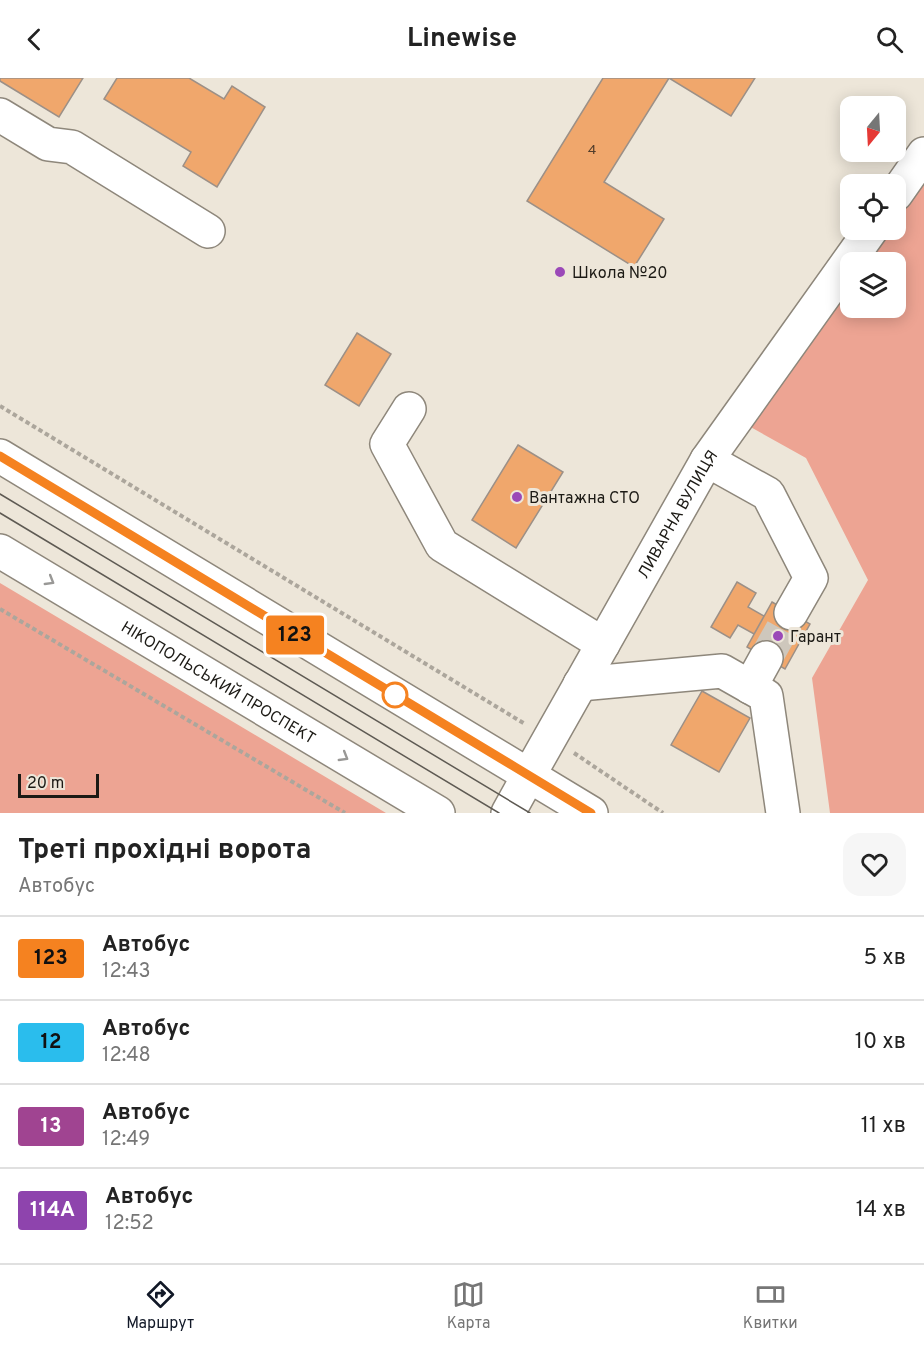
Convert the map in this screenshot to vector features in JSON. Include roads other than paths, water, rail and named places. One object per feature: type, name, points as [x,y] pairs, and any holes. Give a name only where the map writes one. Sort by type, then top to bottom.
[{"type":"main road","points":[[0,115],[48,144],[72,147],[208,231]]},
{"type":"main road","points":[[906,180],[924,154]]},
{"type":"main road","name":"ЛИВАРНА ВУЛИЦЯ","points":[[508,813],[707,460],[864,240]]},
{"type":"main road","points":[[409,409],[387,444],[442,545],[603,644]]},
{"type":"main road","points":[[0,456],[591,813]]},
{"type":"main road","points":[[707,460],[768,494],[811,578],[791,613]]},
{"type":"main road","name":"НІКОПОЛЬСЬКИЙ ПРОСПЕКТ","points":[[0,551],[438,813]]},
{"type":"main road","points":[[750,687],[766,658]]},
{"type":"main road","points":[[580,684],[722,671],[766,696],[783,813]]},
{"type":"tunnel","points":[[766,658],[791,613]]},
{"type":"tram line","points":[[0,494],[530,813]]},
{"type":"tram line","points":[[0,513],[499,813]]},
{"type":"place","name":"Школа №20","points":[[560,272]]},
{"type":"place","name":"Вантажна СТО","points":[[517,497]]},
{"type":"place","name":"Гарант","points":[[778,636]]}]
